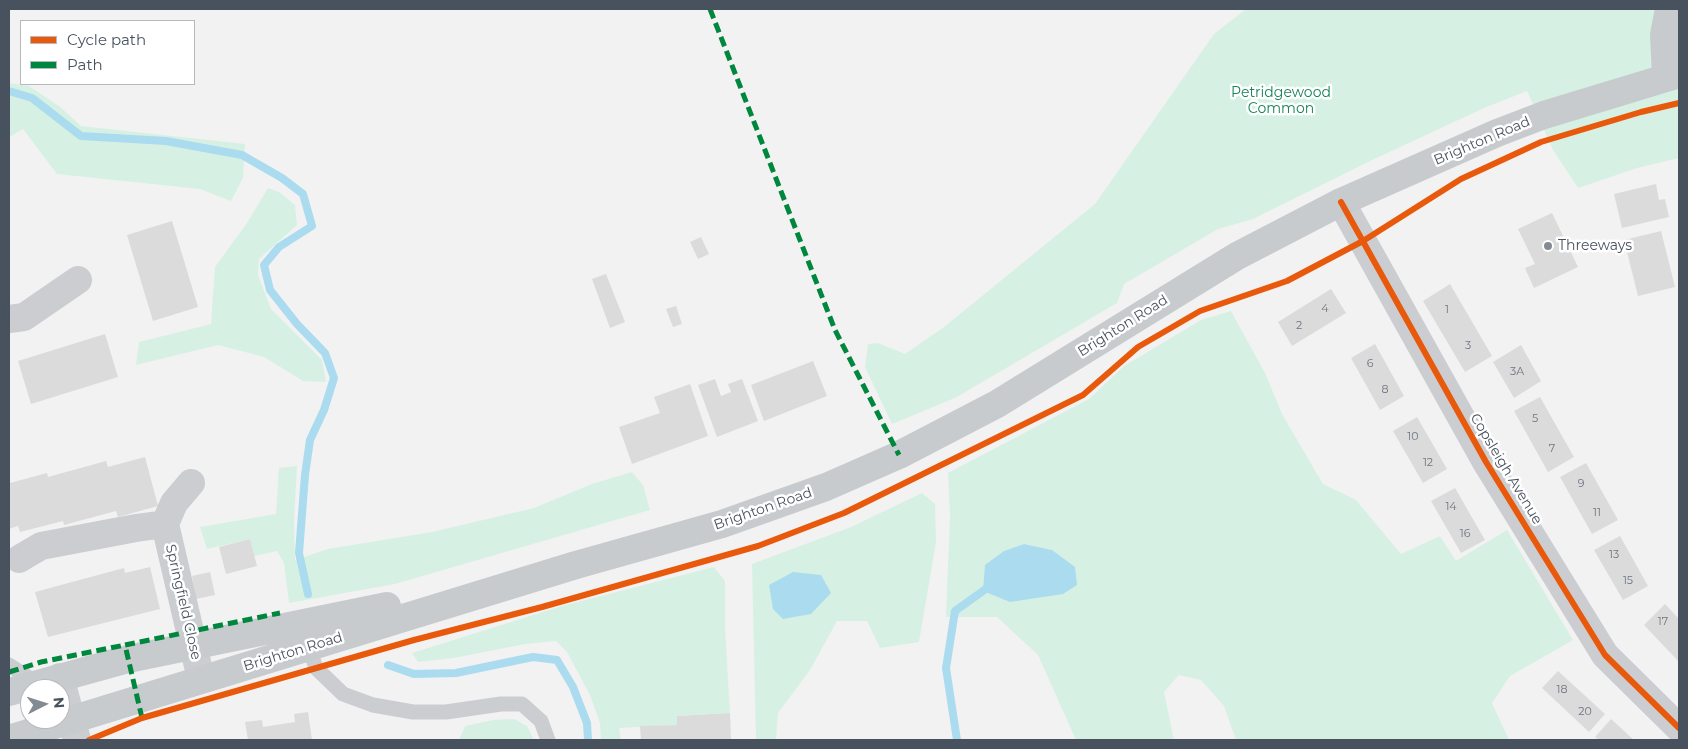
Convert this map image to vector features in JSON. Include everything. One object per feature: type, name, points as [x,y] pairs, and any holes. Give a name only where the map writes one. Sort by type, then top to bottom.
[{"type":"main road","points":[[1669,9],[1664,35],[1673,76]]},
{"type":"main road","name":"Brighton Road","points":[[9,739],[74,729],[201,679],[576,565],[722,524],[826,488],[899,455],[997,404],[1237,256],[1341,202],[1497,133],[1544,115],[1673,76]]},
{"type":"main road","name":"Brighton Road","points":[[52,679],[128,659],[193,647],[576,565]]},
{"type":"street","name":"Copsleigh Avenue","points":[[1341,202],[1486,462],[1605,655],[1679,728]]},
{"type":"street","points":[[9,319],[24,317],[78,280]]},
{"type":"street","name":"Springfield Close","points":[[191,483],[174,503],[165,524],[201,679]]},
{"type":"street","name":"Springfield Close","points":[[19,559],[42,546],[165,524]]},
{"type":"lane","points":[[309,647],[316,668],[343,694],[374,705],[413,712],[446,712],[501,704],[522,704],[541,721],[548,740]]},
{"type":"lane","points":[[9,665],[45,679]]},
{"type":"green space","name":"Petridgewood Common","points":[[1246,9],[1679,9],[1679,158],[1637,168],[1578,188],[1553,150],[1527,91],[1484,108],[1368,162],[1253,219],[1218,229],[1124,284],[1117,303],[955,398],[892,424],[865,367],[868,344],[878,343],[905,354],[944,327],[1095,204],[1214,34]]},
{"type":"green space","points":[[9,83],[29,86],[59,106],[81,126],[245,144],[243,178],[231,201],[200,189],[57,174],[23,129],[9,137]]},
{"type":"green space","points":[[268,188],[279,192],[295,205],[297,225],[259,259],[258,275],[271,309],[322,360],[326,382],[303,381],[264,357],[218,345],[136,365],[139,342],[211,324],[215,267],[247,223]]},
{"type":"green space","points":[[1231,311],[1265,373],[1282,414],[1323,484],[1356,500],[1401,554],[1440,536],[1456,561],[1507,530],[1573,640],[1510,676],[1492,703],[1509,740],[1236,740],[1224,706],[1201,680],[1179,675],[1164,692],[1174,740],[1076,740],[1038,655],[997,617],[946,617],[950,515],[948,473],[1089,399],[1124,366],[1201,320]],"holes":[[[1024,544],[1052,550],[1004,551]]]},
{"type":"green space","points":[[297,466],[294,522],[295,560],[328,549],[432,532],[534,508],[592,484],[632,472],[643,485],[650,510],[395,584],[289,603],[284,563],[277,551],[254,556],[250,539],[207,549],[200,527],[276,514],[279,468]]},
{"type":"green space","points":[[922,493],[935,504],[936,542],[919,642],[880,648],[867,621],[837,621],[810,670],[778,713],[776,740],[756,740],[752,564],[851,527]]},
{"type":"green space","points":[[714,567],[725,581],[725,628],[730,713],[677,716],[677,725],[619,728],[621,740],[601,740],[600,723],[590,695],[567,652],[556,641],[525,644],[454,658],[418,662],[412,653],[562,606]]},
{"type":"green space","points":[[514,719],[527,726],[534,740],[459,740],[465,726],[493,720]]},
{"type":"water","points":[[1024,544],[1052,550],[1075,567],[1077,585],[1063,594],[1010,602],[983,591],[985,565],[1004,551]]},
{"type":"water","points":[[793,572],[821,575],[831,593],[811,614],[783,619],[773,609],[769,585]]},
{"type":"building","points":[[1656,184],[1659,200],[1665,199],[1669,217],[1622,228],[1614,194]]},
{"type":"building","name":"Threeways","points":[[1552,213],[1578,267],[1534,288],[1525,268],[1535,264],[1518,229]]},
{"type":"building","points":[[172,221],[198,307],[153,321],[127,235]]},
{"type":"building","points":[[1661,231],[1675,287],[1638,296],[1624,240]]},
{"type":"building","points":[[701,237],[709,254],[698,259],[690,242]]},
{"type":"building","points":[[606,274],[625,322],[610,328],[592,279]]},
{"type":"building","points":[[1450,284],[1492,356],[1465,372],[1423,301]]},
{"type":"building","points":[[1331,289],[1346,313],[1292,346],[1278,322]]},
{"type":"building","points":[[676,306],[682,324],[673,327],[666,309]]},
{"type":"building","points":[[105,334],[118,377],[31,404],[18,361]]},
{"type":"building","points":[[1375,344],[1404,396],[1380,410],[1351,358]]},
{"type":"building","points":[[1521,345],[1541,381],[1514,398],[1493,362]]},
{"type":"building","points":[[813,361],[827,396],[764,421],[751,385]]},
{"type":"building","points":[[715,379],[721,396],[731,392],[728,384],[742,379],[758,421],[717,437],[698,385]]},
{"type":"building","points":[[690,384],[708,436],[632,464],[619,427],[660,413],[654,397]]},
{"type":"building","points":[[1540,397],[1574,457],[1548,472],[1514,411]]},
{"type":"building","points":[[1417,417],[1447,469],[1423,483],[1393,431]]},
{"type":"building","points":[[145,457],[158,506],[118,517],[116,511],[64,525],[63,521],[20,532],[18,526],[9,529],[9,480],[10,483],[47,473],[48,477],[106,461],[108,467]]},
{"type":"building","points":[[1586,463],[1618,520],[1592,534],[1560,477]]},
{"type":"building","points":[[1455,488],[1485,540],[1461,553],[1431,501]]},
{"type":"building","points":[[1620,536],[1648,586],[1623,600],[1594,550]]},
{"type":"building","points":[[250,539],[257,566],[226,574],[219,547]]},
{"type":"building","points":[[150,567],[160,609],[48,637],[35,592],[124,568],[125,573]]},
{"type":"building","points":[[210,572],[215,595],[196,599],[192,576]]},
{"type":"building","points":[[1665,604],[1679,619],[1679,662],[1644,625]]},
{"type":"building","points":[[1558,671],[1605,714],[1589,732],[1542,688]]},
{"type":"building","points":[[308,712],[312,740],[248,740],[245,722],[262,720],[263,727],[295,722],[294,714]]},
{"type":"building","points":[[730,713],[731,740],[641,740],[640,726],[677,725],[677,716]]},
{"type":"building","points":[[1611,719],[1634,740],[1599,740],[1595,737]]},
{"type":"waterway","points":[[9,91],[32,98],[81,136],[166,141],[242,155],[282,178],[303,194],[312,226],[279,247],[264,265],[270,290],[297,324],[325,353],[334,378],[324,410],[310,440],[305,475],[299,553],[308,594]]},
{"type":"waterway","points":[[957,740],[946,668],[955,611],[990,586]]},
{"type":"waterway","points":[[388,665],[414,674],[456,673],[533,657],[557,660],[573,687],[587,723],[588,740]]},
{"type":"marked path","points":[[710,9],[835,330],[899,455]]},
{"type":"marked path","points":[[142,718],[125,645],[280,613]]},
{"type":"marked path","points":[[9,672],[41,662],[125,645]]},
{"type":"cycle path","points":[[89,740],[142,718],[414,640],[542,607],[758,546],[844,513],[1083,395],[1138,347],[1200,311],[1287,281],[1363,241],[1461,179],[1541,142],[1641,112],[1679,103]]},
{"type":"cycle path","points":[[1341,202],[1486,462],[1605,655],[1679,728]]},
{"type":"place","name":"Threeways","points":[[1548,246]]}]
